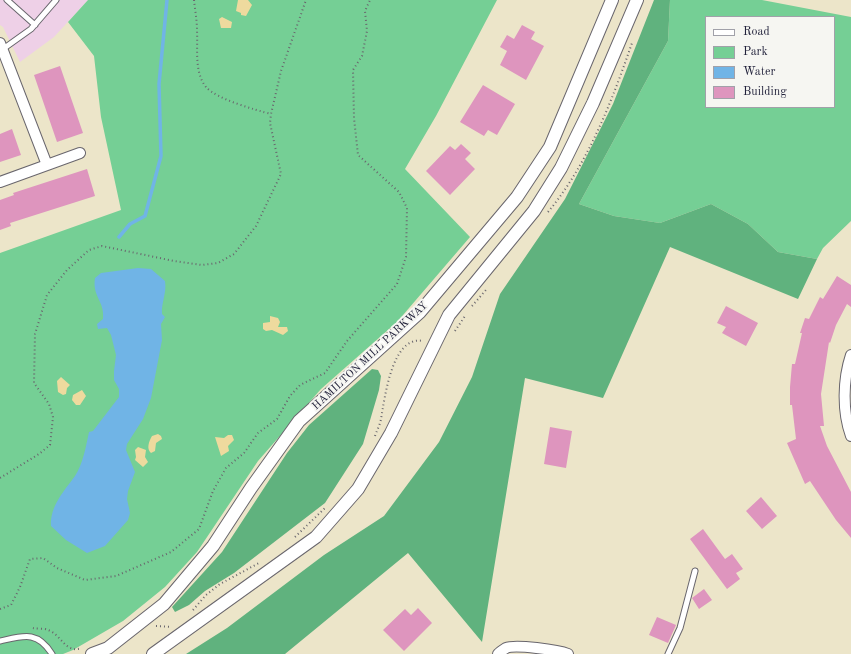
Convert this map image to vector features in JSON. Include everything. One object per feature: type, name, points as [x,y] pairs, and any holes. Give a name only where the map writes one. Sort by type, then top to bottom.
[{"type":"street","name":"HAMILTON MILL PARKWAY","points":[[89,650],[108,648],[164,604],[212,546],[299,422],[420,312],[517,197],[550,147],[612,0]]},
{"type":"street","points":[[153,654],[316,538],[358,489],[391,433],[449,315],[534,211],[561,168],[594,103],[636,0]]},
{"type":"street","points":[[1,48],[47,165]]},
{"type":"street","points":[[0,182],[80,153]]},
{"type":"street","points":[[851,355],[845,375],[846,402],[851,436]]},
{"type":"street","points":[[498,654],[506,648],[531,648],[568,654]]},
{"type":"lane","points":[[7,0],[35,25]]},
{"type":"lane","points":[[1,48],[35,25],[56,0]]},
{"type":"lane","points":[[668,654],[680,628],[695,571]]},
{"type":"lane","points":[[0,641],[28,635],[46,644],[52,654]]},
{"type":"path","points":[[194,0],[197,29],[197,62],[201,77],[206,86],[210,91],[231,101],[271,114]]},
{"type":"path","points":[[0,478],[39,454],[50,445],[53,417],[49,404],[34,383],[35,334],[47,295],[67,270],[89,250],[102,246],[174,261],[202,265],[218,263],[234,254],[256,226],[281,174],[270,123],[271,114],[281,71],[306,0]]},
{"type":"path","points":[[0,609],[11,606],[20,587],[30,559],[43,558],[57,568],[85,580],[116,576],[171,552],[199,529],[213,491],[226,468],[244,453],[258,433],[277,419],[290,396],[300,385],[325,373],[347,341],[397,284],[406,257],[407,208],[399,192],[358,155],[354,118],[353,70],[362,56],[367,31],[365,11],[370,0]]},
{"type":"path","points":[[374,438],[381,421],[394,365],[408,343],[415,340],[424,342]]},
{"type":"path","points":[[293,538],[328,506]]},
{"type":"path","points":[[191,612],[206,595],[220,584],[261,562]]},
{"type":"path","points":[[155,626],[162,628],[173,626]]},
{"type":"path","points":[[31,628],[48,630],[73,650],[89,650]]},
{"type":"shaded area","points":[[0,0],[88,0],[54,37],[20,62],[3,27],[0,25]]},
{"type":"green space","points":[[88,0],[497,0],[436,116],[405,169],[470,237],[397,322],[321,389],[258,461],[197,552],[165,587],[123,621],[73,650],[63,654],[0,654],[0,253],[121,210],[101,117],[94,56],[68,22]]},
{"type":"green space","points":[[654,0],[670,0],[668,41],[579,204],[614,216],[660,223],[711,204],[748,224],[778,252],[817,259],[798,299],[670,247],[603,398],[525,378],[482,642],[408,553],[285,654],[186,654],[227,628],[324,555],[384,516],[439,442],[472,377],[500,294],[565,199],[613,104]]},
{"type":"green space","points":[[670,0],[762,0],[851,17],[851,221],[823,248],[817,259],[778,252],[748,224],[711,204],[660,223],[614,216],[579,204],[668,41]]},
{"type":"green space","points":[[372,369],[378,370],[381,376],[379,390],[363,444],[325,503],[234,573],[205,591],[189,605],[175,612],[172,607],[222,552],[287,453],[309,425]]},
{"type":"sand","points":[[238,0],[248,0],[252,5],[246,16],[241,15],[241,13],[236,11]]},
{"type":"sand","points":[[222,17],[232,22],[231,28],[221,28],[219,19]]},
{"type":"sand","points":[[270,316],[278,318],[280,322],[278,327],[287,327],[288,331],[283,335],[272,330],[266,331],[263,329],[263,323],[270,322]]},
{"type":"sand","points":[[61,377],[70,385],[67,388],[66,394],[63,395],[58,392],[57,381]]},
{"type":"sand","points":[[82,390],[86,396],[80,405],[76,405],[72,400],[73,395]]},
{"type":"sand","points":[[158,434],[162,439],[156,443],[155,451],[151,453],[148,445],[152,436]]},
{"type":"sand","points":[[228,435],[232,435],[234,440],[228,446],[229,451],[221,456],[215,437],[224,438]]},
{"type":"sand","points":[[138,447],[146,450],[145,457],[148,462],[143,467],[135,460],[135,450]]},
{"type":"water","points":[[138,268],[151,269],[165,281],[162,314],[165,317],[161,324],[162,340],[151,398],[143,419],[127,444],[126,450],[135,472],[128,491],[127,499],[130,513],[128,520],[105,546],[87,553],[66,540],[51,526],[51,519],[58,499],[75,476],[80,466],[89,432],[93,431],[119,397],[119,389],[114,380],[116,355],[111,335],[107,328],[98,329],[97,324],[103,319],[103,313],[95,290],[95,278],[101,273]]},
{"type":"building","points":[[522,25],[535,32],[531,39],[544,46],[526,80],[500,65],[507,51],[500,47],[507,35],[514,39]]},
{"type":"building","points":[[60,66],[83,133],[57,142],[34,75]]},
{"type":"building","points":[[483,85],[515,104],[497,135],[488,130],[484,136],[460,122]]},
{"type":"building","points":[[12,129],[21,155],[0,162],[0,134]]},
{"type":"building","points":[[461,144],[471,153],[465,159],[475,169],[450,195],[426,171],[450,146],[455,150]]},
{"type":"building","points":[[87,169],[95,196],[10,223],[11,226],[0,230],[0,200],[14,195],[13,193]]},
{"type":"building","points":[[837,276],[851,285],[851,307],[847,304],[836,325],[830,343],[829,342],[821,394],[824,426],[820,426],[827,446],[851,492],[851,538],[836,520],[810,481],[805,484],[787,443],[796,439],[792,405],[790,405],[790,387],[792,364],[795,364],[802,333],[800,333],[805,318],[809,319],[820,297],[823,299]]},
{"type":"building","points":[[726,306],[758,323],[746,346],[722,333],[726,327],[717,323]]},
{"type":"building","points":[[550,427],[572,431],[566,468],[544,464]]},
{"type":"building","points":[[761,497],[777,516],[762,529],[746,511]]},
{"type":"building","points":[[703,529],[725,559],[732,554],[743,569],[736,573],[740,579],[727,589],[690,539]]},
{"type":"building","points":[[704,589],[712,600],[699,609],[692,598]]},
{"type":"building","points":[[418,608],[432,623],[404,651],[383,630],[405,609],[411,615]]},
{"type":"building","points":[[657,617],[676,625],[668,643],[649,635]]},
{"type":"waterway","points":[[119,237],[130,224],[145,216],[161,156],[159,84],[167,0]]}]
